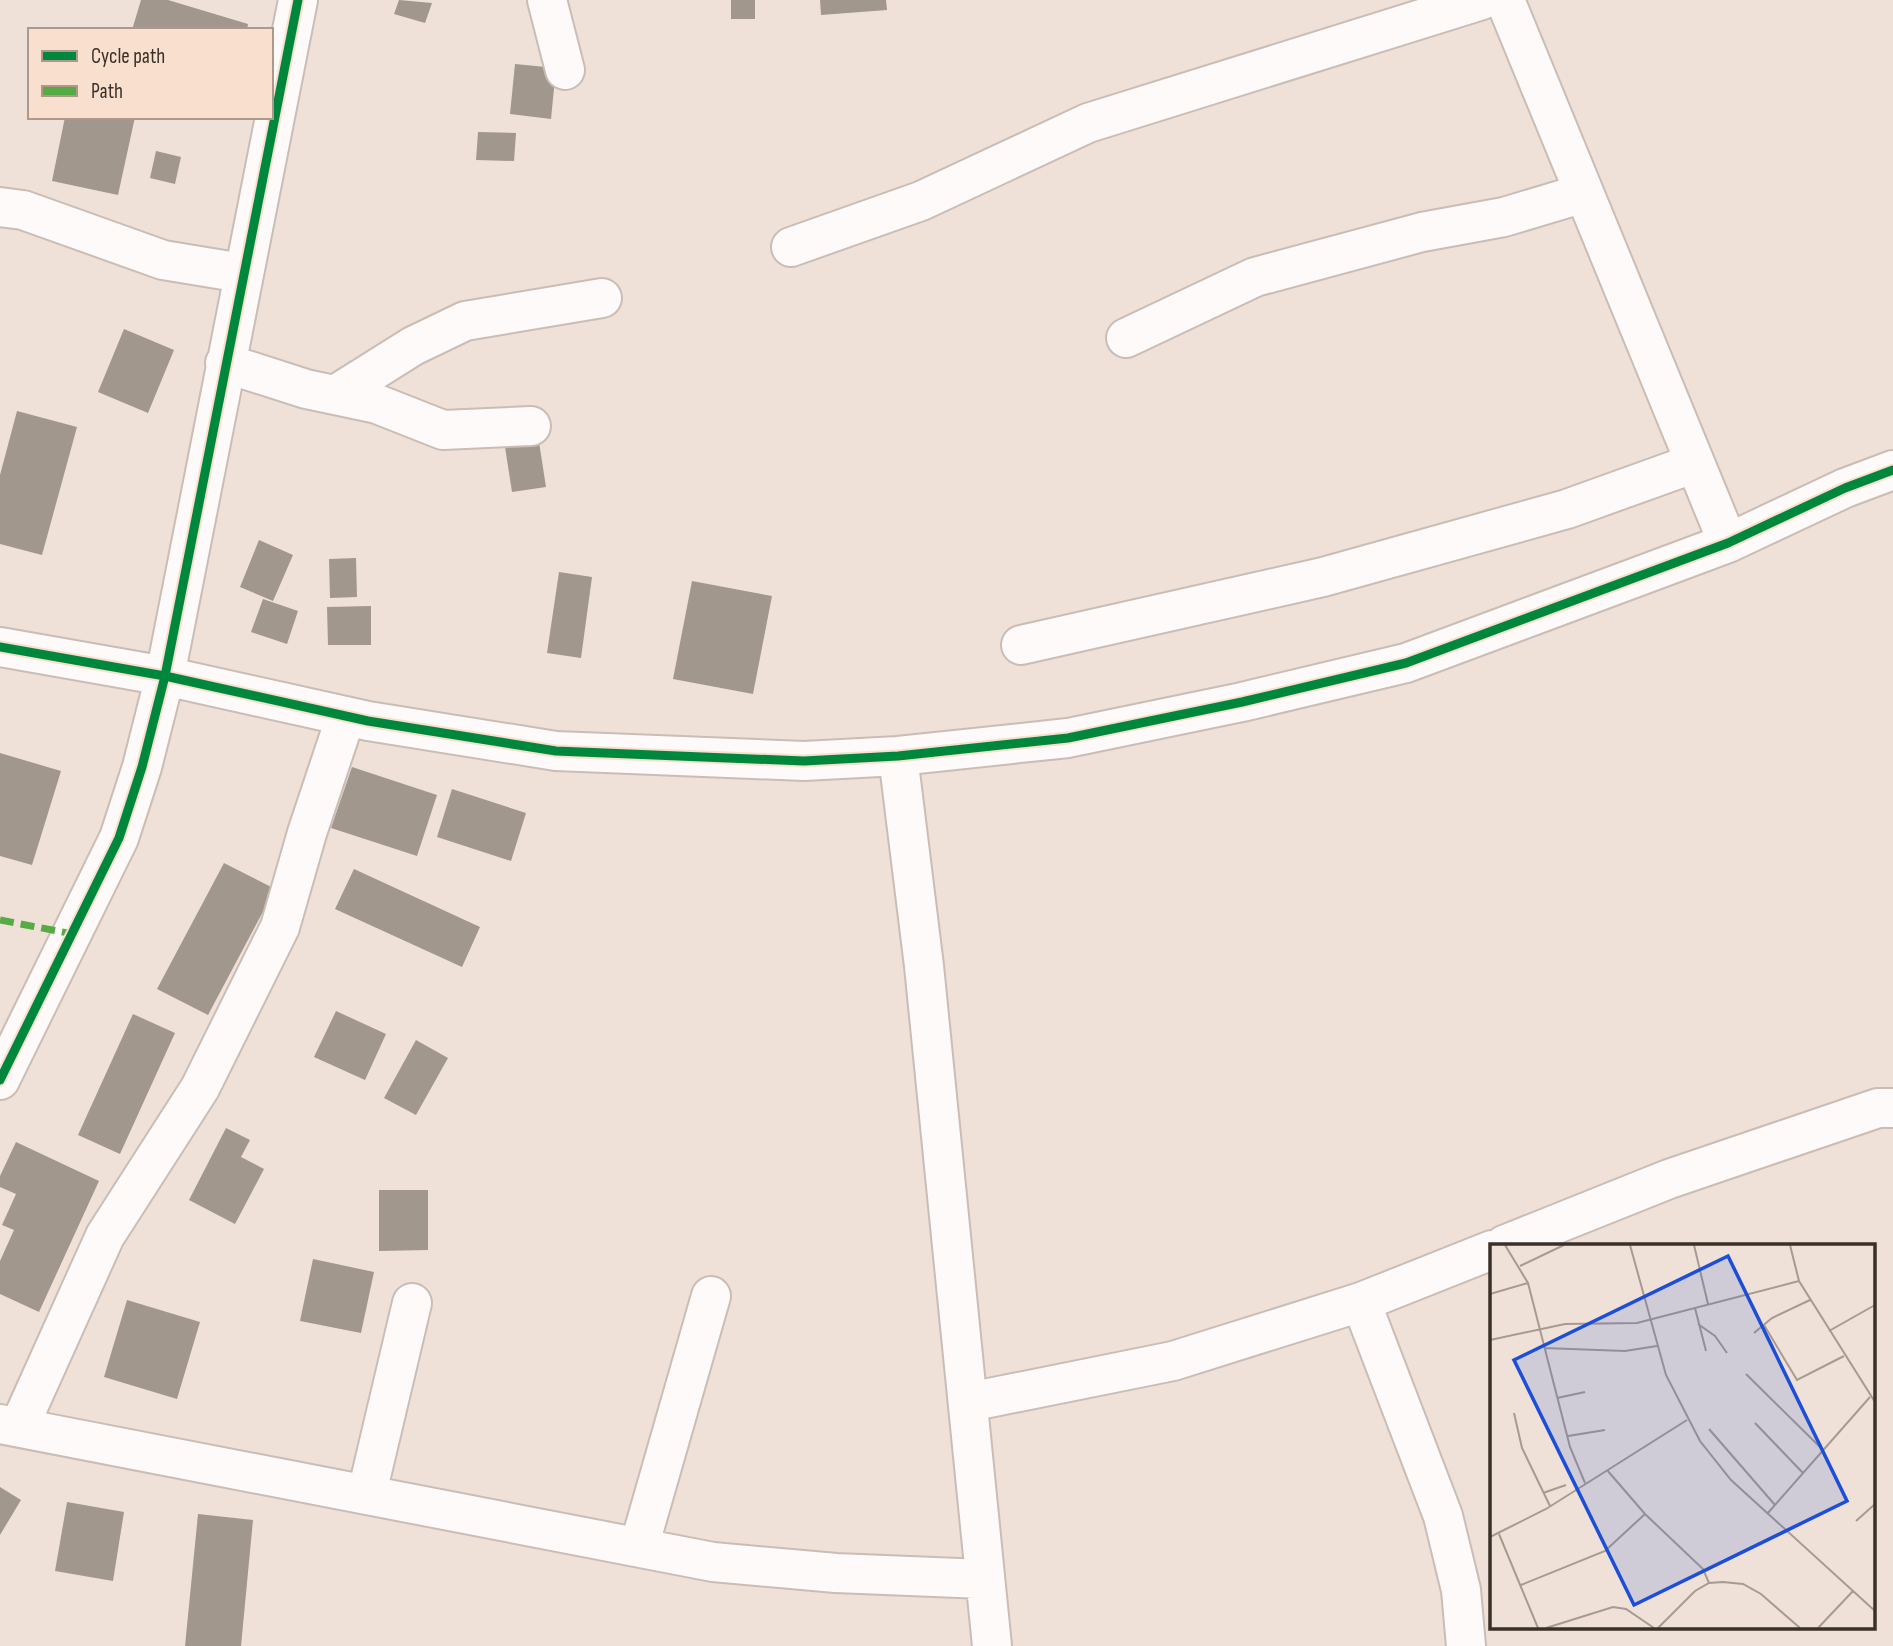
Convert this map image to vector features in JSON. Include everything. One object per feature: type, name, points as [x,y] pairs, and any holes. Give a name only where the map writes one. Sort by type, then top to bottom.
[{"type":"street","points":[[0,1080],[119,838],[142,767],[165,676],[242,273],[298,0]]},
{"type":"street","points":[[547,0],[565,70]]},
{"type":"street","points":[[791,247],[920,201],[1088,123],[1482,0]]},
{"type":"street","points":[[1505,0],[1728,543]]},
{"type":"street","points":[[1126,338],[1255,278],[1422,232],[1504,217],[1584,193]]},
{"type":"street","points":[[0,207],[23,210],[163,260],[242,273]]},
{"type":"street","points":[[335,395],[413,345],[465,321],[602,298]]},
{"type":"street","points":[[225,363],[335,395],[377,404],[443,430],[531,426]]},
{"type":"street","points":[[1021,645],[1336,574],[1567,509],[1695,463]]},
{"type":"street","points":[[0,647],[165,676],[346,716],[556,751],[804,761],[898,755],[1068,738],[1242,702],[1406,663],[1728,543],[1845,488],[1893,470]]},
{"type":"street","points":[[346,716],[279,927],[200,1088],[105,1236],[9,1425],[713,1562],[822,1572],[983,1579]]},
{"type":"street","points":[[898,755],[924,967],[969,1402],[983,1579],[992,1646]]},
{"type":"street","points":[[1507,1244],[1694,1170],[1878,1108],[1893,1108]]},
{"type":"street","points":[[969,1402],[1173,1361],[1361,1302],[1490,1251]]},
{"type":"street","points":[[639,1547],[711,1296]]},
{"type":"street","points":[[1361,1302],[1443,1516],[1461,1590],[1466,1646]]},
{"type":"street","points":[[367,1493],[412,1303]]},
{"type":"building","points":[[141,0],[168,0],[248,24],[247,28],[133,28]]},
{"type":"building","points":[[399,0],[432,3],[425,23],[394,14]]},
{"type":"building","points":[[731,0],[755,0],[755,19],[731,19]]},
{"type":"building","points":[[820,0],[886,0],[887,10],[821,15]]},
{"type":"building","points":[[515,64],[556,68],[551,119],[510,114]]},
{"type":"building","points":[[65,119],[135,119],[118,195],[52,181]]},
{"type":"building","points":[[478,132],[516,133],[514,161],[476,160]]},
{"type":"building","points":[[156,151],[181,157],[175,184],[150,178]]},
{"type":"building","points":[[124,329],[174,350],[148,413],[98,392]]},
{"type":"building","points":[[17,411],[77,427],[42,555],[0,544],[0,475]]},
{"type":"building","points":[[539,442],[546,487],[512,492],[505,447]]},
{"type":"building","points":[[259,540],[293,555],[273,601],[240,587]]},
{"type":"building","points":[[356,558],[357,597],[330,598],[329,559]]},
{"type":"building","points":[[559,572],[592,577],[581,658],[547,653]]},
{"type":"building","points":[[692,581],[772,596],[753,694],[673,679]]},
{"type":"building","points":[[263,599],[298,611],[287,644],[251,632]]},
{"type":"building","points":[[371,606],[371,645],[328,645],[327,607]]},
{"type":"building","points":[[0,753],[61,771],[32,865],[0,856]]},
{"type":"building","points":[[352,767],[437,795],[417,856],[331,828]]},
{"type":"building","points":[[452,789],[526,813],[511,861],[437,837]]},
{"type":"building","points":[[224,863],[275,889],[208,1015],[157,989]]},
{"type":"building","points":[[354,869],[480,927],[462,967],[335,909]]},
{"type":"building","points":[[336,1011],[386,1034],[365,1080],[314,1057]]},
{"type":"building","points":[[133,1014],[175,1033],[120,1154],[78,1135]]},
{"type":"building","points":[[416,1040],[448,1058],[416,1115],[384,1098]]},
{"type":"building","points":[[226,1128],[250,1140],[241,1157],[264,1169],[235,1224],[189,1200]]},
{"type":"building","points":[[16,1142],[99,1181],[39,1312],[0,1294],[0,1261],[14,1230],[2,1225],[16,1194],[0,1187],[0,1176]]},
{"type":"building","points":[[379,1190],[428,1190],[428,1250],[379,1251]]},
{"type":"building","points":[[313,1259],[374,1272],[361,1333],[300,1321]]},
{"type":"building","points":[[127,1300],[200,1322],[177,1399],[104,1377]]},
{"type":"building","points":[[0,1487],[21,1500],[0,1535]]},
{"type":"building","points":[[67,1502],[124,1512],[113,1581],[55,1571]]},
{"type":"building","points":[[198,1514],[253,1520],[241,1646],[185,1646]]},
{"type":"marked path","points":[[0,920],[73,934]]},
{"type":"cycle path","points":[[0,1080],[119,838],[142,767],[165,676],[298,0]]},
{"type":"cycle path","points":[[0,647],[165,676],[368,721],[556,751],[804,761],[898,756],[1068,738],[1242,702],[1406,663],[1728,543],[1845,488],[1893,470]]}]
